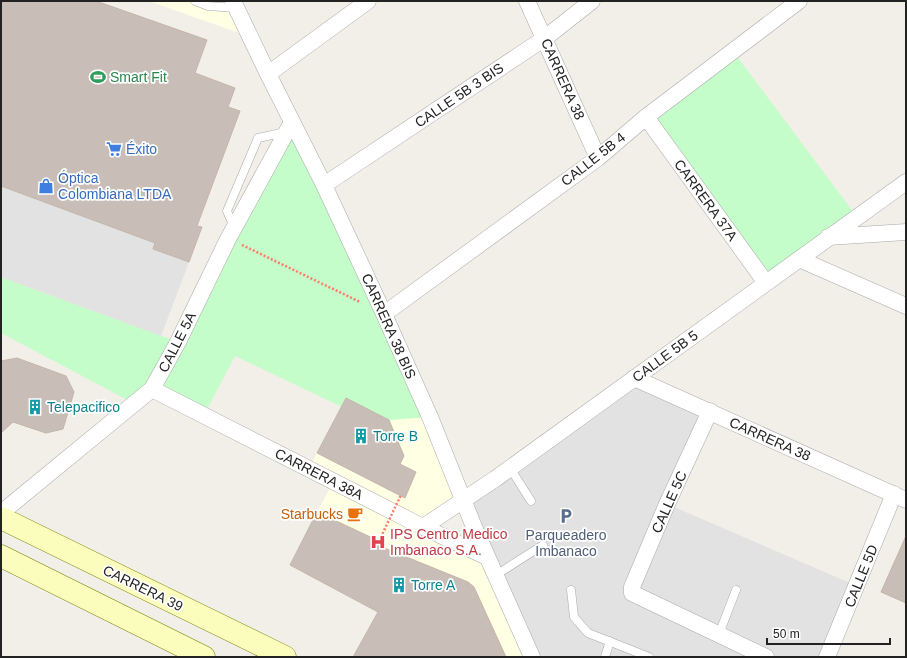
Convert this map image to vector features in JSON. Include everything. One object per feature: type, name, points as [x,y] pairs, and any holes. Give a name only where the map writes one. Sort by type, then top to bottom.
[{"type":"main road","name":"CARRERA 39","points":[[1,518],[285,657]]},
{"type":"main road","points":[[1,556],[200,656]]},
{"type":"street","points":[[268,74],[368,1]]},
{"type":"street","name":"CARRERA 38","points":[[528,1],[598,158]]},
{"type":"street","name":"CALLE 5B 3 BIS","points":[[324,185],[545,38],[592,1]]},
{"type":"street","name":"CALLE 5B 4","points":[[384,314],[598,158],[646,117],[799,1]]},
{"type":"street","name":"CARRERA 38 BIS","points":[[235,4],[268,74],[289,127],[324,185],[384,314],[430,417],[487,558],[532,657]]},
{"type":"street","name":"CARRERA 37A","points":[[646,117],[766,283]]},
{"type":"street","name":"CALLE 5A","points":[[1,513],[152,389],[178,342],[231,233],[289,127]]},
{"type":"street","name":"CALLE 5B 5","points":[[423,527],[510,468],[906,182]]},
{"type":"street","points":[[828,238],[906,232]]},
{"type":"street","points":[[799,259],[906,306]]},
{"type":"street","name":"CARRERA 38","points":[[634,378],[900,497]]},
{"type":"street","name":"CARRERA 38A","points":[[152,389],[487,558]]},
{"type":"street","name":"CALLE 5C","points":[[710,411],[667,504],[632,587],[632,593],[719,634]]},
{"type":"street","name":"CALLE 5D","points":[[828,657],[900,497]]},
{"type":"street","points":[[719,634],[766,657]]},
{"type":"lane","points":[[195,1],[208,6],[235,4]]},
{"type":"lane","points":[[231,233],[227,211],[258,138],[289,127]]},
{"type":"lane","points":[[510,468],[531,501]]},
{"type":"lane","points":[[496,575],[543,545]]},
{"type":"lane","points":[[572,590],[574,617],[588,633],[648,657]]},
{"type":"lane","points":[[719,634],[736,590]]},
{"type":"lane","points":[[605,657],[610,642]]},
{"type":"path","points":[[231,233],[384,314]]},
{"type":"path","points":[[379,541],[401,495]]},
{"type":"shaded area","points":[[149,1],[233,1],[251,37],[222,27]]},
{"type":"shaded area","points":[[1,186],[155,243],[153,249],[189,262],[161,336],[1,277]]},
{"type":"shaded area","name":"Parqueadero Imbanaco","points":[[634,378],[710,411],[667,504],[857,586],[827,657],[532,657],[463,501]]},
{"type":"shaded area","name":"IPS Centro Medico Imbanaco S.A.","points":[[346,398],[430,417],[463,501],[424,527],[487,557],[532,657],[353,657],[378,612],[290,565],[333,482],[309,468]]},
{"type":"green space","points":[[733,51],[857,217],[766,283],[646,117]]},
{"type":"green space","points":[[292,122],[430,417],[389,420],[346,399],[342,407],[235,356],[204,415],[152,389],[135,404],[1,333],[1,277],[178,342]]},
{"type":"building","name":"Éxito","points":[[1,1],[96,1],[207,40],[195,73],[235,88],[228,107],[240,111],[197,226],[202,227],[189,262],[153,249],[155,243],[1,186]]},
{"type":"building","name":"Telepacifico","points":[[17,358],[66,376],[74,392],[63,429],[46,433],[13,422],[1,433],[1,361]]},
{"type":"building","name":"Torre B","points":[[346,398],[389,420],[404,456],[400,464],[416,472],[405,498],[317,453]]},
{"type":"building","name":"Torre A","points":[[317,512],[379,541],[377,545],[468,582],[474,587],[506,657],[353,657],[378,612],[290,565]]},
{"type":"building","points":[[906,536],[906,603],[881,592]]},
{"type":"place","name":"Smart Fit","points":[[98,77]]},
{"type":"place","name":"Éxito","points":[[114,149]]},
{"type":"place","name":"Óptica Colombiana LTDA","points":[[46,186]]},
{"type":"place","name":"Telepacifico","points":[[35,407]]},
{"type":"place","name":"Torre B","points":[[361,436]]},
{"type":"place","name":"Starbucks","points":[[355,514]]},
{"type":"place","name":"Parqueadero Imbanaco","points":[[566,516]]},
{"type":"place","name":"IPS Centro Medico Imbanaco S.A.","points":[[378,542]]},
{"type":"place","name":"Torre A","points":[[399,585]]}]
